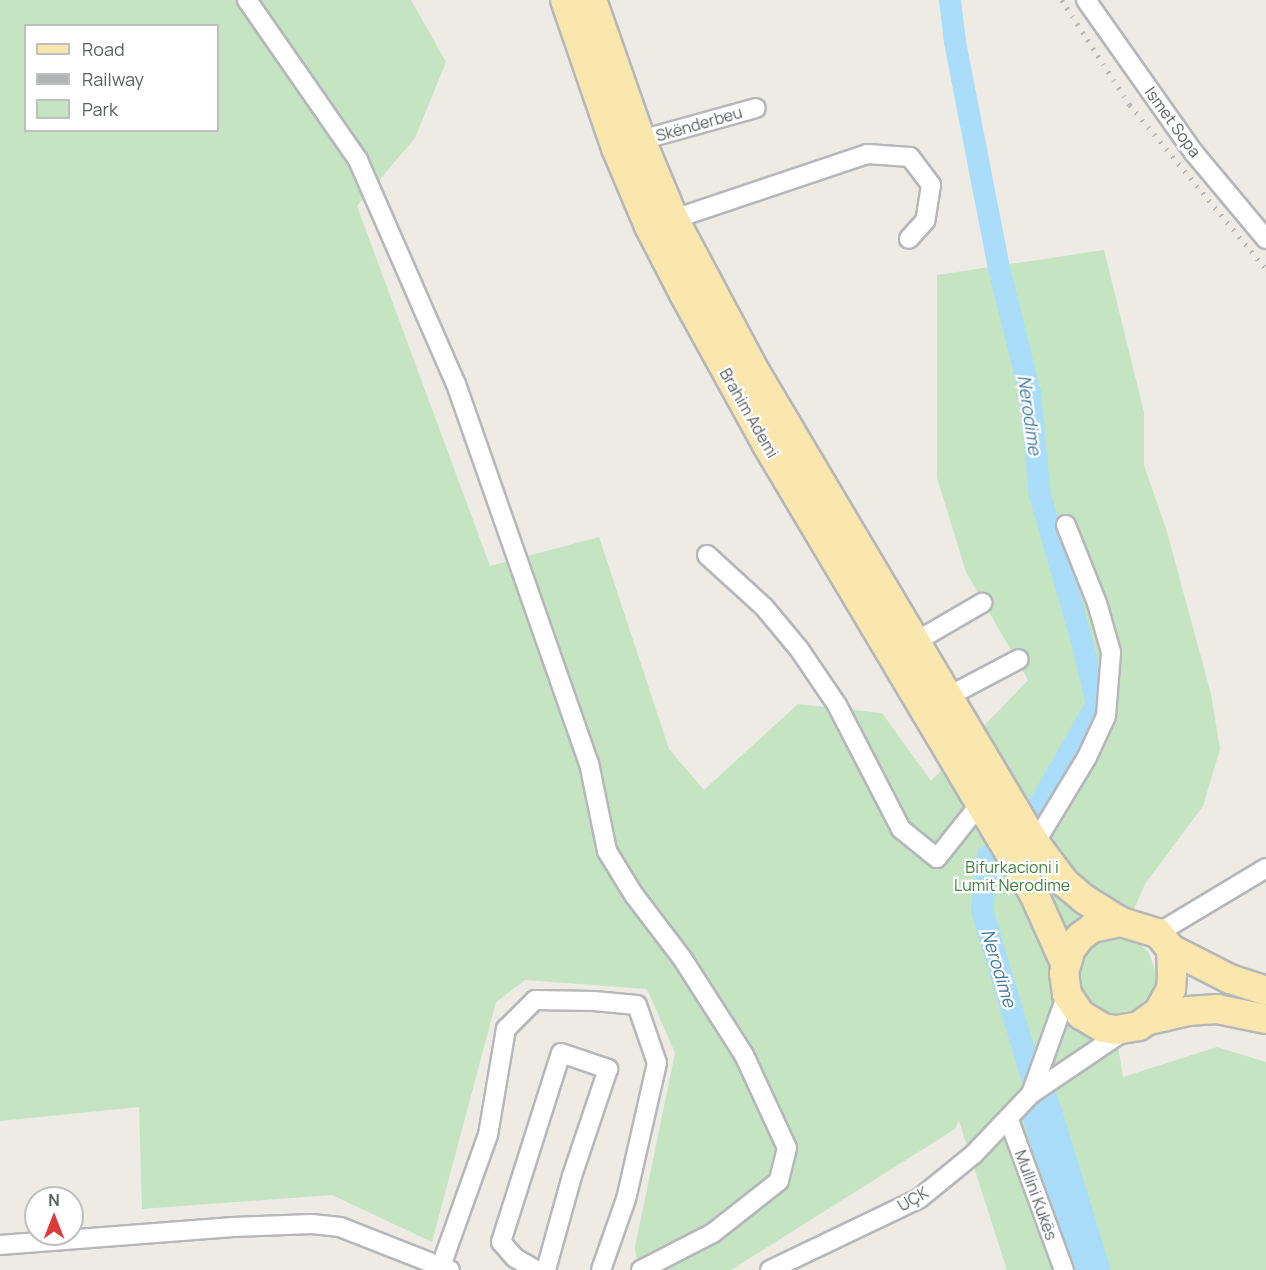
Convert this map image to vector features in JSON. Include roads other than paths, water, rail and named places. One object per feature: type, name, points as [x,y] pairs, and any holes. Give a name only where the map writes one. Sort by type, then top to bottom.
[{"type":"main road","name":"Brahim Ademi","points":[[565,0],[616,148],[679,285],[767,446],[1034,894],[1065,963]]},
{"type":"main road","name":"Brahim Ademi","points":[[592,0],[641,140],[674,219],[756,373],[1035,843],[1065,883],[1084,899],[1121,922],[1164,941],[1230,979],[1266,991]]},
{"type":"main road","name":"Brahim Ademi","points":[[1067,994],[1064,973],[1065,963],[1071,949],[1092,928],[1121,922]]},
{"type":"main road","points":[[1138,1025],[1162,1007],[1171,989],[1164,941]]},
{"type":"main road","points":[[1067,994],[1080,1015],[1103,1028],[1138,1025],[1188,1011],[1217,1010],[1266,1019]]},
{"type":"street","points":[[247,0],[358,160],[456,384],[589,764],[607,851],[634,895],[682,958],[744,1055],[787,1148],[779,1181],[713,1233],[641,1270]]},
{"type":"street","name":"Ismet Sopa","points":[[1086,0],[1194,153],[1266,239]]},
{"type":"street","name":"Skënderbeu","points":[[641,140],[756,108]]},
{"type":"street","points":[[674,219],[867,154],[910,157],[931,185],[926,221],[909,239]]},
{"type":"street","points":[[1035,843],[1087,757],[1106,716],[1111,652],[1097,603],[1066,525]]},
{"type":"street","points":[[707,555],[764,607],[799,649],[837,705],[901,830],[938,858],[980,804]]},
{"type":"street","points":[[915,642],[982,603]]},
{"type":"street","points":[[947,697],[1019,659]]},
{"type":"street","points":[[1164,941],[1266,868]]},
{"type":"street","name":"UÇK","points":[[1031,1094],[1067,994]]},
{"type":"street","points":[[0,1245],[233,1227],[312,1224],[340,1227],[446,1268],[488,1135],[506,1029],[535,1000],[582,1001],[638,1005],[657,1063],[626,1199],[601,1270]]},
{"type":"street","name":"UÇK","points":[[770,1270],[920,1198],[974,1154],[1009,1120],[1031,1094],[1138,1025]]},
{"type":"street","points":[[536,1270],[516,1258],[501,1242],[561,1053],[608,1069],[572,1176],[546,1270]]},
{"type":"street","name":"Mullini Kukës","points":[[1009,1120],[1064,1270]]},
{"type":"waterway","name":"Nerodime","points":[[950,0],[955,42],[999,268],[1030,393],[1040,495],[1081,638],[1097,704],[1034,814]]},
{"type":"waterway","name":"Nerodime","points":[[988,856],[982,910],[1032,1078]]},
{"type":"waterway","name":"Nerodime","points":[[1039,1103],[1090,1270]]},
{"type":"railway","points":[[1062,0],[1130,105],[1266,269]]},
{"type":"park label","name":"Bifurkacioni i Lumit Nerodime","points":[[1012,876]]}]
